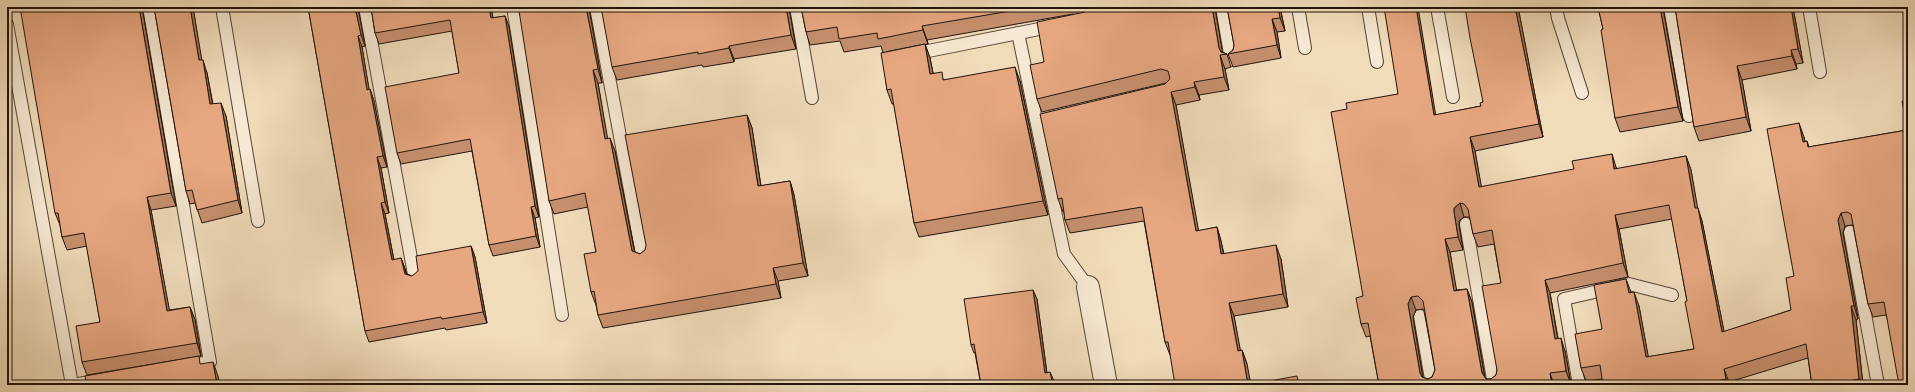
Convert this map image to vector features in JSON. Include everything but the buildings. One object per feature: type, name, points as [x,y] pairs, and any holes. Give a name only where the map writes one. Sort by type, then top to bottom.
[{"type":"street","points":[[1088,287],[1106,385]]},
{"type":"lane","points":[[149,7],[210,362],[172,368]]},
{"type":"lane","points":[[222,7],[258,221]]},
{"type":"lane","points":[[365,7],[415,280]]},
{"type":"lane","points":[[513,7],[562,315]]},
{"type":"lane","points":[[596,7],[643,260]]},
{"type":"lane","points":[[796,7],[812,98]]},
{"type":"lane","points":[[1222,7],[1231,60]]},
{"type":"lane","points":[[1298,7],[1305,48]]},
{"type":"lane","points":[[1368,7],[1377,62]]},
{"type":"lane","points":[[1437,7],[1453,97]]},
{"type":"lane","points":[[1556,7],[1558,18],[1582,93]]},
{"type":"lane","points":[[1670,7],[1688,116]]},
{"type":"lane","points":[[1809,7],[1820,72]]},
{"type":"lane","points":[[7,24],[72,385],[111,379]]},
{"type":"lane","points":[[899,57],[1062,24]]},
{"type":"lane","points":[[1018,33],[1040,120],[1064,254],[1088,287]]},
{"type":"lane","points":[[1466,224],[1494,385]]},
{"type":"lane","points":[[1850,232],[1878,385]]},
{"type":"lane","points":[[1579,385],[1564,299],[1629,284],[1672,294]]},
{"type":"lane","points":[[1420,316],[1432,385]]}]
